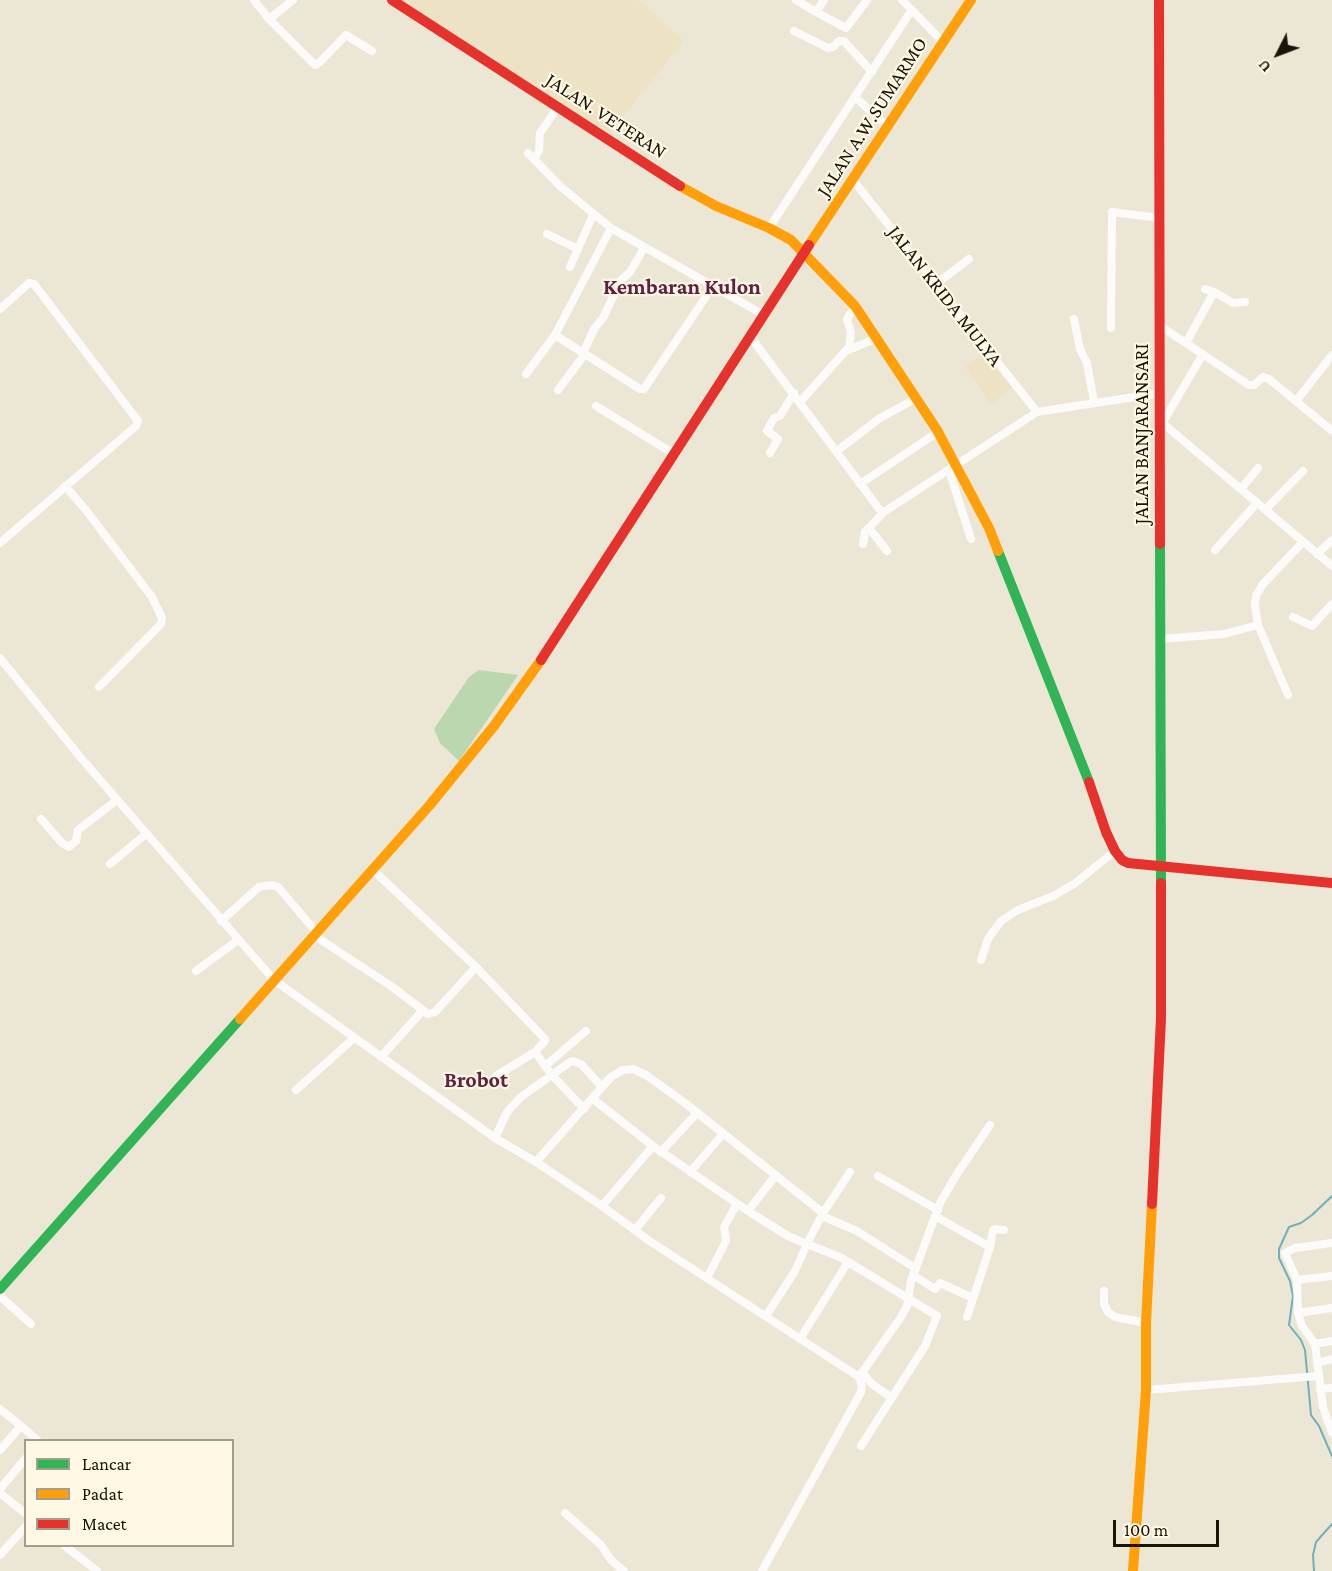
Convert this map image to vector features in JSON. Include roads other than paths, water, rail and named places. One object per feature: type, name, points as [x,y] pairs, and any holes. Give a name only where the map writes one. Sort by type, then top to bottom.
[{"type":"street","points":[[254,0],[269,19],[315,65],[345,35],[372,51]]},
{"type":"street","points":[[269,19],[293,0]]},
{"type":"street","name":"JALAN. VETERAN","points":[[392,0],[694,195],[770,228],[791,240],[855,306],[939,432],[953,467],[989,528],[1027,620],[1114,851]]},
{"type":"street","points":[[796,0],[846,28],[867,0]]},
{"type":"street","points":[[816,12],[824,0]]},
{"type":"street","points":[[902,0],[943,42]]},
{"type":"street","name":"JALAN A.W.SUMARMO","points":[[0,1289],[373,870],[494,726],[549,649],[675,454],[748,335],[971,0]]},
{"type":"street","name":"JALAN BANJARANSARI","points":[[1132,1571],[1146,1390],[1146,1323],[1161,1018],[1162,421],[1160,393],[1159,0]]},
{"type":"street","points":[[770,228],[911,10]]},
{"type":"street","points":[[794,32],[828,48],[844,41],[872,72]]},
{"type":"street","points":[[855,97],[888,127]]},
{"type":"street","points":[[558,107],[540,133],[539,151],[531,156],[560,186],[611,228],[762,314]]},
{"type":"street","name":"JALAN KRIDA MULYA","points":[[853,180],[1037,412]]},
{"type":"street","points":[[1111,327],[1112,212],[1160,218]]},
{"type":"street","points":[[570,267],[594,215]]},
{"type":"street","points":[[526,374],[555,335],[611,228]]},
{"type":"street","points":[[547,234],[578,249]]},
{"type":"street","points":[[558,390],[584,353],[594,329],[603,318],[621,280],[630,272],[644,248]]},
{"type":"street","points":[[936,284],[969,259]]},
{"type":"street","points":[[0,309],[29,284],[34,284],[137,417],[136,426],[0,543]]},
{"type":"street","points":[[555,335],[640,389],[644,389],[713,286]]},
{"type":"street","points":[[1186,343],[1210,290],[1233,303],[1245,302]]},
{"type":"street","points":[[800,402],[846,351],[851,333],[847,319],[855,306]]},
{"type":"street","points":[[1074,319],[1080,349],[1087,363],[1094,402]]},
{"type":"street","points":[[1160,326],[1249,385],[1254,385],[1266,377],[1332,431]]},
{"type":"street","points":[[748,335],[794,393],[879,509],[884,512]]},
{"type":"street","points":[[846,351],[875,339]]},
{"type":"street","points":[[1203,354],[1162,421],[1332,566]]},
{"type":"street","points":[[1296,400],[1332,355]]},
{"type":"street","points":[[770,453],[778,439],[767,431],[774,418],[780,416],[794,393]]},
{"type":"street","points":[[863,544],[863,536],[868,528],[884,512],[1037,412],[1160,393]]},
{"type":"street","points":[[837,452],[880,418],[917,398]]},
{"type":"street","points":[[596,406],[675,454]]},
{"type":"street","points":[[860,484],[939,432]]},
{"type":"street","points":[[953,467],[971,538]]},
{"type":"street","points":[[1241,489],[1258,468]]},
{"type":"street","points":[[1265,510],[1303,471]]},
{"type":"street","points":[[65,486],[152,597],[162,618],[161,624],[99,687]]},
{"type":"street","points":[[1215,550],[1257,503]]},
{"type":"street","points":[[868,528],[887,551]]},
{"type":"street","points":[[1317,554],[1332,540]]},
{"type":"street","points":[[1288,696],[1258,625],[1255,604],[1258,590],[1303,542]]},
{"type":"street","points":[[1293,617],[1312,626],[1332,603]]},
{"type":"street","points":[[1160,639],[1224,634],[1258,625]]},
{"type":"street","points":[[0,658],[117,800],[274,981],[495,1138],[536,1162],[707,1278],[860,1375],[892,1398]]},
{"type":"street","points":[[41,819],[62,843],[69,847],[76,841],[78,830],[117,800]]},
{"type":"street","points":[[110,864],[146,834]]},
{"type":"street","points":[[981,960],[988,939],[1001,921],[1018,910],[1053,896],[1074,884],[1114,851],[1122,860],[1160,867],[1332,883]]},
{"type":"street","points":[[373,870],[476,967],[545,1039],[535,1052],[521,1058],[496,1076]]},
{"type":"street","points":[[221,921],[259,887],[271,885],[278,887],[316,934],[428,1014],[435,1012],[476,967]]},
{"type":"street","points":[[196,971],[238,940]]},
{"type":"street","points":[[381,1057],[423,1010]]},
{"type":"street","points":[[545,1066],[586,1031]]},
{"type":"street","points":[[296,1090],[354,1038]]},
{"type":"street","points":[[535,1052],[551,1074],[584,1109]]},
{"type":"street","points":[[495,1138],[507,1112],[521,1097],[570,1062],[577,1062],[602,1088]]},
{"type":"street","points":[[536,1162],[617,1072],[633,1069],[646,1075],[697,1113],[776,1175],[822,1215],[858,1231],[935,1289],[940,1283],[973,1298]]},
{"type":"street","points":[[593,1099],[653,1146],[748,1211],[788,1236],[848,1262],[935,1314],[938,1319],[925,1346],[861,1446]]},
{"type":"street","points":[[662,1152],[697,1113]]},
{"type":"street","points":[[762,1571],[861,1392],[860,1375],[901,1317],[908,1299],[914,1271],[936,1213],[957,1174],[990,1125]]},
{"type":"street","points":[[690,1172],[723,1134]]},
{"type":"street","points":[[602,1206],[653,1146]]},
{"type":"street","points":[[766,1316],[795,1271],[822,1215],[850,1172]]},
{"type":"street","points":[[748,1211],[776,1175]]},
{"type":"street","points":[[878,1176],[990,1247]]},
{"type":"street","points":[[635,1230],[661,1198]]},
{"type":"street","points":[[707,1278],[726,1240],[724,1227],[737,1204]]},
{"type":"street","points":[[967,1317],[994,1229],[1004,1230]]},
{"type":"street","points":[[1332,1243],[1295,1248],[1284,1253],[1297,1280],[1298,1313],[1302,1326],[1315,1344],[1320,1389],[1328,1407],[1332,1433]]},
{"type":"street","points":[[800,1339],[848,1262]]},
{"type":"street","points":[[1297,1280],[1332,1276]]},
{"type":"street","points":[[1104,1291],[1104,1304],[1108,1312],[1115,1317],[1146,1323]]},
{"type":"street","points":[[0,1296],[31,1324]]},
{"type":"street","points":[[1298,1313],[1332,1308]]},
{"type":"street","points":[[1315,1344],[1332,1341]]},
{"type":"street","points":[[1317,1363],[1332,1359]]},
{"type":"street","points":[[1146,1390],[1318,1376]]},
{"type":"street","points":[[1320,1389],[1332,1388]]},
{"type":"street","points":[[0,1409],[36,1439]]},
{"type":"street","points":[[0,1450],[21,1426]]},
{"type":"street","points":[[0,1489],[24,1460]]},
{"type":"street","points":[[0,1493],[24,1513]]},
{"type":"street","points":[[565,1514],[601,1545],[611,1560],[624,1571]]},
{"type":"street","points":[[0,1555],[24,1528]]},
{"type":"street","points":[[67,1547],[97,1571]]},
{"type":"waterway","points":[[1332,1196],[1301,1223],[1289,1227],[1279,1249],[1279,1258],[1290,1281],[1293,1296],[1289,1325],[1301,1340],[1305,1350],[1311,1415],[1319,1426],[1332,1456]]},
{"type":"waterway","points":[[1314,1571],[1313,1555],[1316,1542],[1332,1524]]},
{"type":"district","name":"Kembaran Kulon","points":[[682,287]]},
{"type":"district","name":"Brobot","points":[[476,1080]]}]
